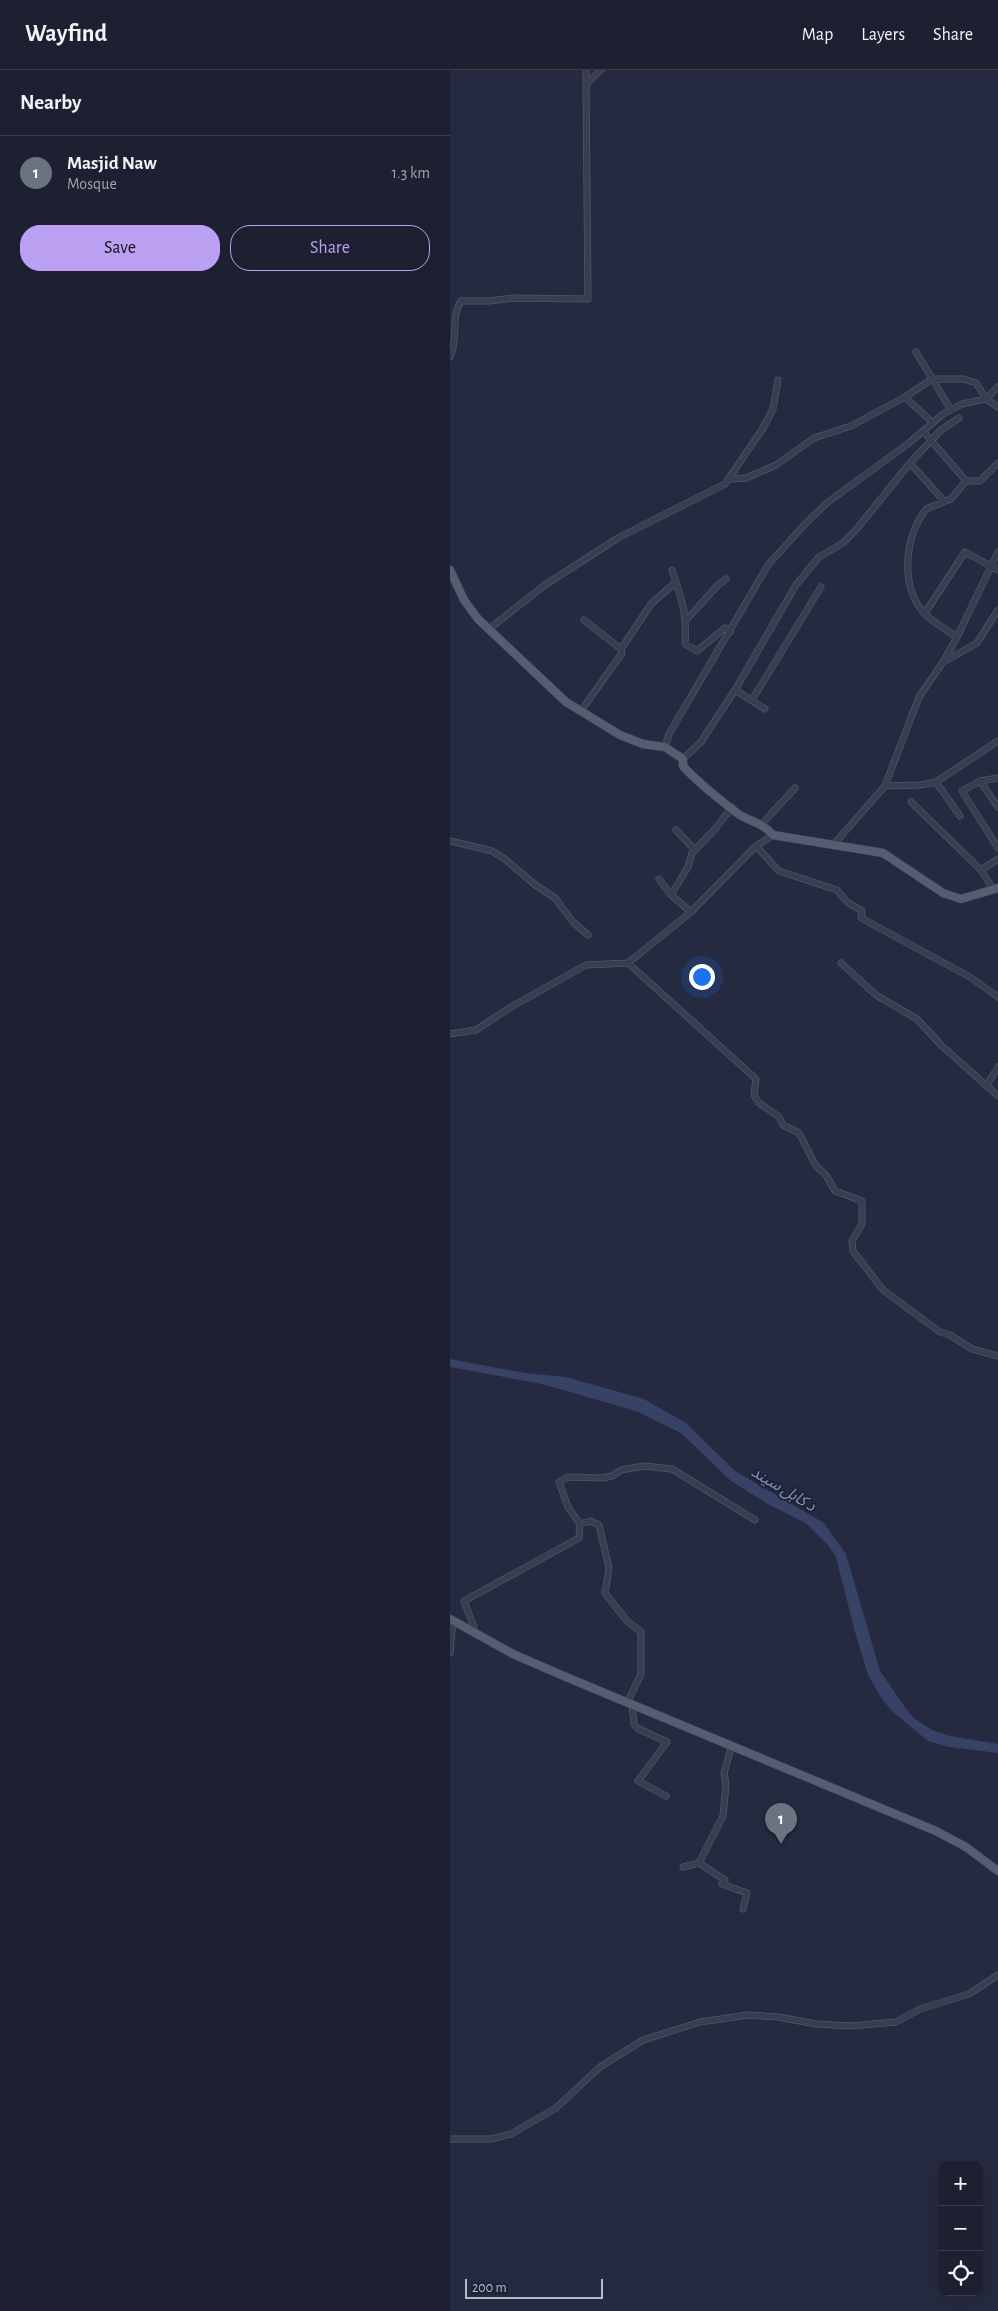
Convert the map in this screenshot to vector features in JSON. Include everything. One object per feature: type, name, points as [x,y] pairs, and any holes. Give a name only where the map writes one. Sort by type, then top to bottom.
[{"type":"main road","points":[[450,570],[464,600],[478,619],[566,702],[620,735],[643,744],[665,747],[683,759],[683,766],[688,773],[737,813],[766,826],[773,835],[883,853],[944,893],[962,899],[996,889]]},
{"type":"main road","points":[[452,1620],[513,1654],[936,1831],[966,1847],[997,1869]]},
{"type":"street","points":[[450,357],[454,349],[453,322],[456,308],[461,301],[489,301],[513,298],[588,299],[586,70]]},
{"type":"street","points":[[586,84],[601,70]]},
{"type":"street","points":[[916,352],[951,410]]},
{"type":"street","points":[[730,479],[746,478],[776,464],[814,438],[851,426],[905,397],[932,379],[964,379],[976,383],[986,399],[998,407]]},
{"type":"street","points":[[489,629],[545,585],[618,538],[725,484],[770,416],[777,392],[778,380]]},
{"type":"street","points":[[665,747],[669,734],[768,565],[806,523],[845,489],[923,431],[932,422],[962,404],[986,399],[998,387]]},
{"type":"street","points":[[905,397],[932,422]]},
{"type":"street","points":[[683,759],[701,742],[735,690],[796,585],[819,558],[843,543],[855,531],[910,463],[941,430],[959,418]]},
{"type":"street","points":[[923,431],[966,481]]},
{"type":"street","points":[[910,463],[944,502]]},
{"type":"street","points":[[966,481],[980,481],[998,463]]},
{"type":"street","points":[[957,637],[924,613],[911,588],[907,556],[920,516],[926,508],[951,499],[966,481]]},
{"type":"street","points":[[924,613],[965,552],[998,570]]},
{"type":"street","points":[[834,844],[884,786],[919,697],[943,662],[957,637],[998,552]]},
{"type":"street","points":[[672,570],[687,619],[685,644],[698,651],[725,628],[730,632]]},
{"type":"street","points":[[687,619],[718,585],[726,579]]},
{"type":"street","points":[[581,711],[622,653],[621,649],[651,604],[676,582]]},
{"type":"street","points":[[752,700],[821,587]]},
{"type":"street","points":[[943,662],[977,643],[998,610]]},
{"type":"street","points":[[584,620],[621,649]]},
{"type":"street","points":[[735,690],[765,710]]},
{"type":"street","points":[[884,786],[921,785],[936,782],[998,741]]},
{"type":"street","points":[[998,778],[980,781],[962,792],[998,848]]},
{"type":"street","points":[[980,781],[998,808]]},
{"type":"street","points":[[936,782],[960,816]]},
{"type":"street","points":[[761,825],[794,788]]},
{"type":"street","points":[[911,802],[981,870],[996,889]]},
{"type":"street","points":[[671,895],[688,867],[695,850],[716,828],[732,807]]},
{"type":"street","points":[[676,830],[695,850]]},
{"type":"street","points":[[450,1034],[476,1030],[511,1007],[586,965],[628,963],[691,912],[756,846],[773,835]]},
{"type":"street","points":[[450,841],[492,851],[505,859],[534,884],[554,898],[573,922],[588,935]]},
{"type":"street","points":[[756,846],[779,871],[837,890],[847,902],[862,911],[860,917],[970,978],[998,998]]},
{"type":"street","points":[[981,870],[998,859]]},
{"type":"street","points":[[659,879],[671,895],[691,912]]},
{"type":"street","points":[[628,963],[756,1079],[754,1095],[759,1103],[779,1117],[783,1125],[799,1133],[816,1166],[826,1174],[835,1191],[862,1202],[862,1224],[852,1241],[852,1246],[856,1256],[884,1290],[940,1332],[950,1335],[972,1349],[998,1356]]},
{"type":"street","points":[[841,963],[876,995],[917,1019],[942,1046],[998,1096]]},
{"type":"street","points":[[987,1085],[998,1067]]},
{"type":"street","points":[[473,1630],[474,1627],[464,1602],[579,1538],[580,1524],[568,1507],[559,1482],[568,1477],[603,1478],[612,1476],[622,1470],[644,1466],[672,1469],[755,1520]]},
{"type":"street","points":[[580,1524],[590,1520],[598,1525],[609,1568],[605,1593],[627,1621],[641,1632],[641,1674],[629,1704],[634,1724],[637,1728],[667,1742],[638,1781],[666,1796]]},
{"type":"street","points":[[450,1653],[452,1620]]},
{"type":"street","points":[[683,1868],[699,1863],[723,1816],[726,1784],[724,1773],[732,1745]]},
{"type":"street","points":[[699,1863],[725,1880],[722,1884],[747,1893],[743,1909]]},
{"type":"street","points":[[450,2139],[491,2139],[511,2134],[556,2108],[600,2067],[643,2040],[700,2022],[748,2015],[778,2017],[816,2024],[850,2026],[896,2022],[920,2009],[969,1994],[998,1975]]},
{"type":"water","points":[[450,1359],[525,1373],[566,1377],[644,1399],[686,1423],[735,1471],[824,1523],[846,1554],[880,1671],[915,1719],[932,1730],[950,1736],[998,1744],[998,1753],[949,1747],[928,1741],[893,1712],[882,1699],[868,1675],[836,1557],[828,1545],[807,1524],[768,1504],[731,1481],[681,1433],[638,1412],[542,1384],[450,1367]]},
{"type":"place","name":"Masjid Naw","points":[[781,1844]]},
{"type":"water label","name":"د کابل سيند","points":[[784,1488]]}]
